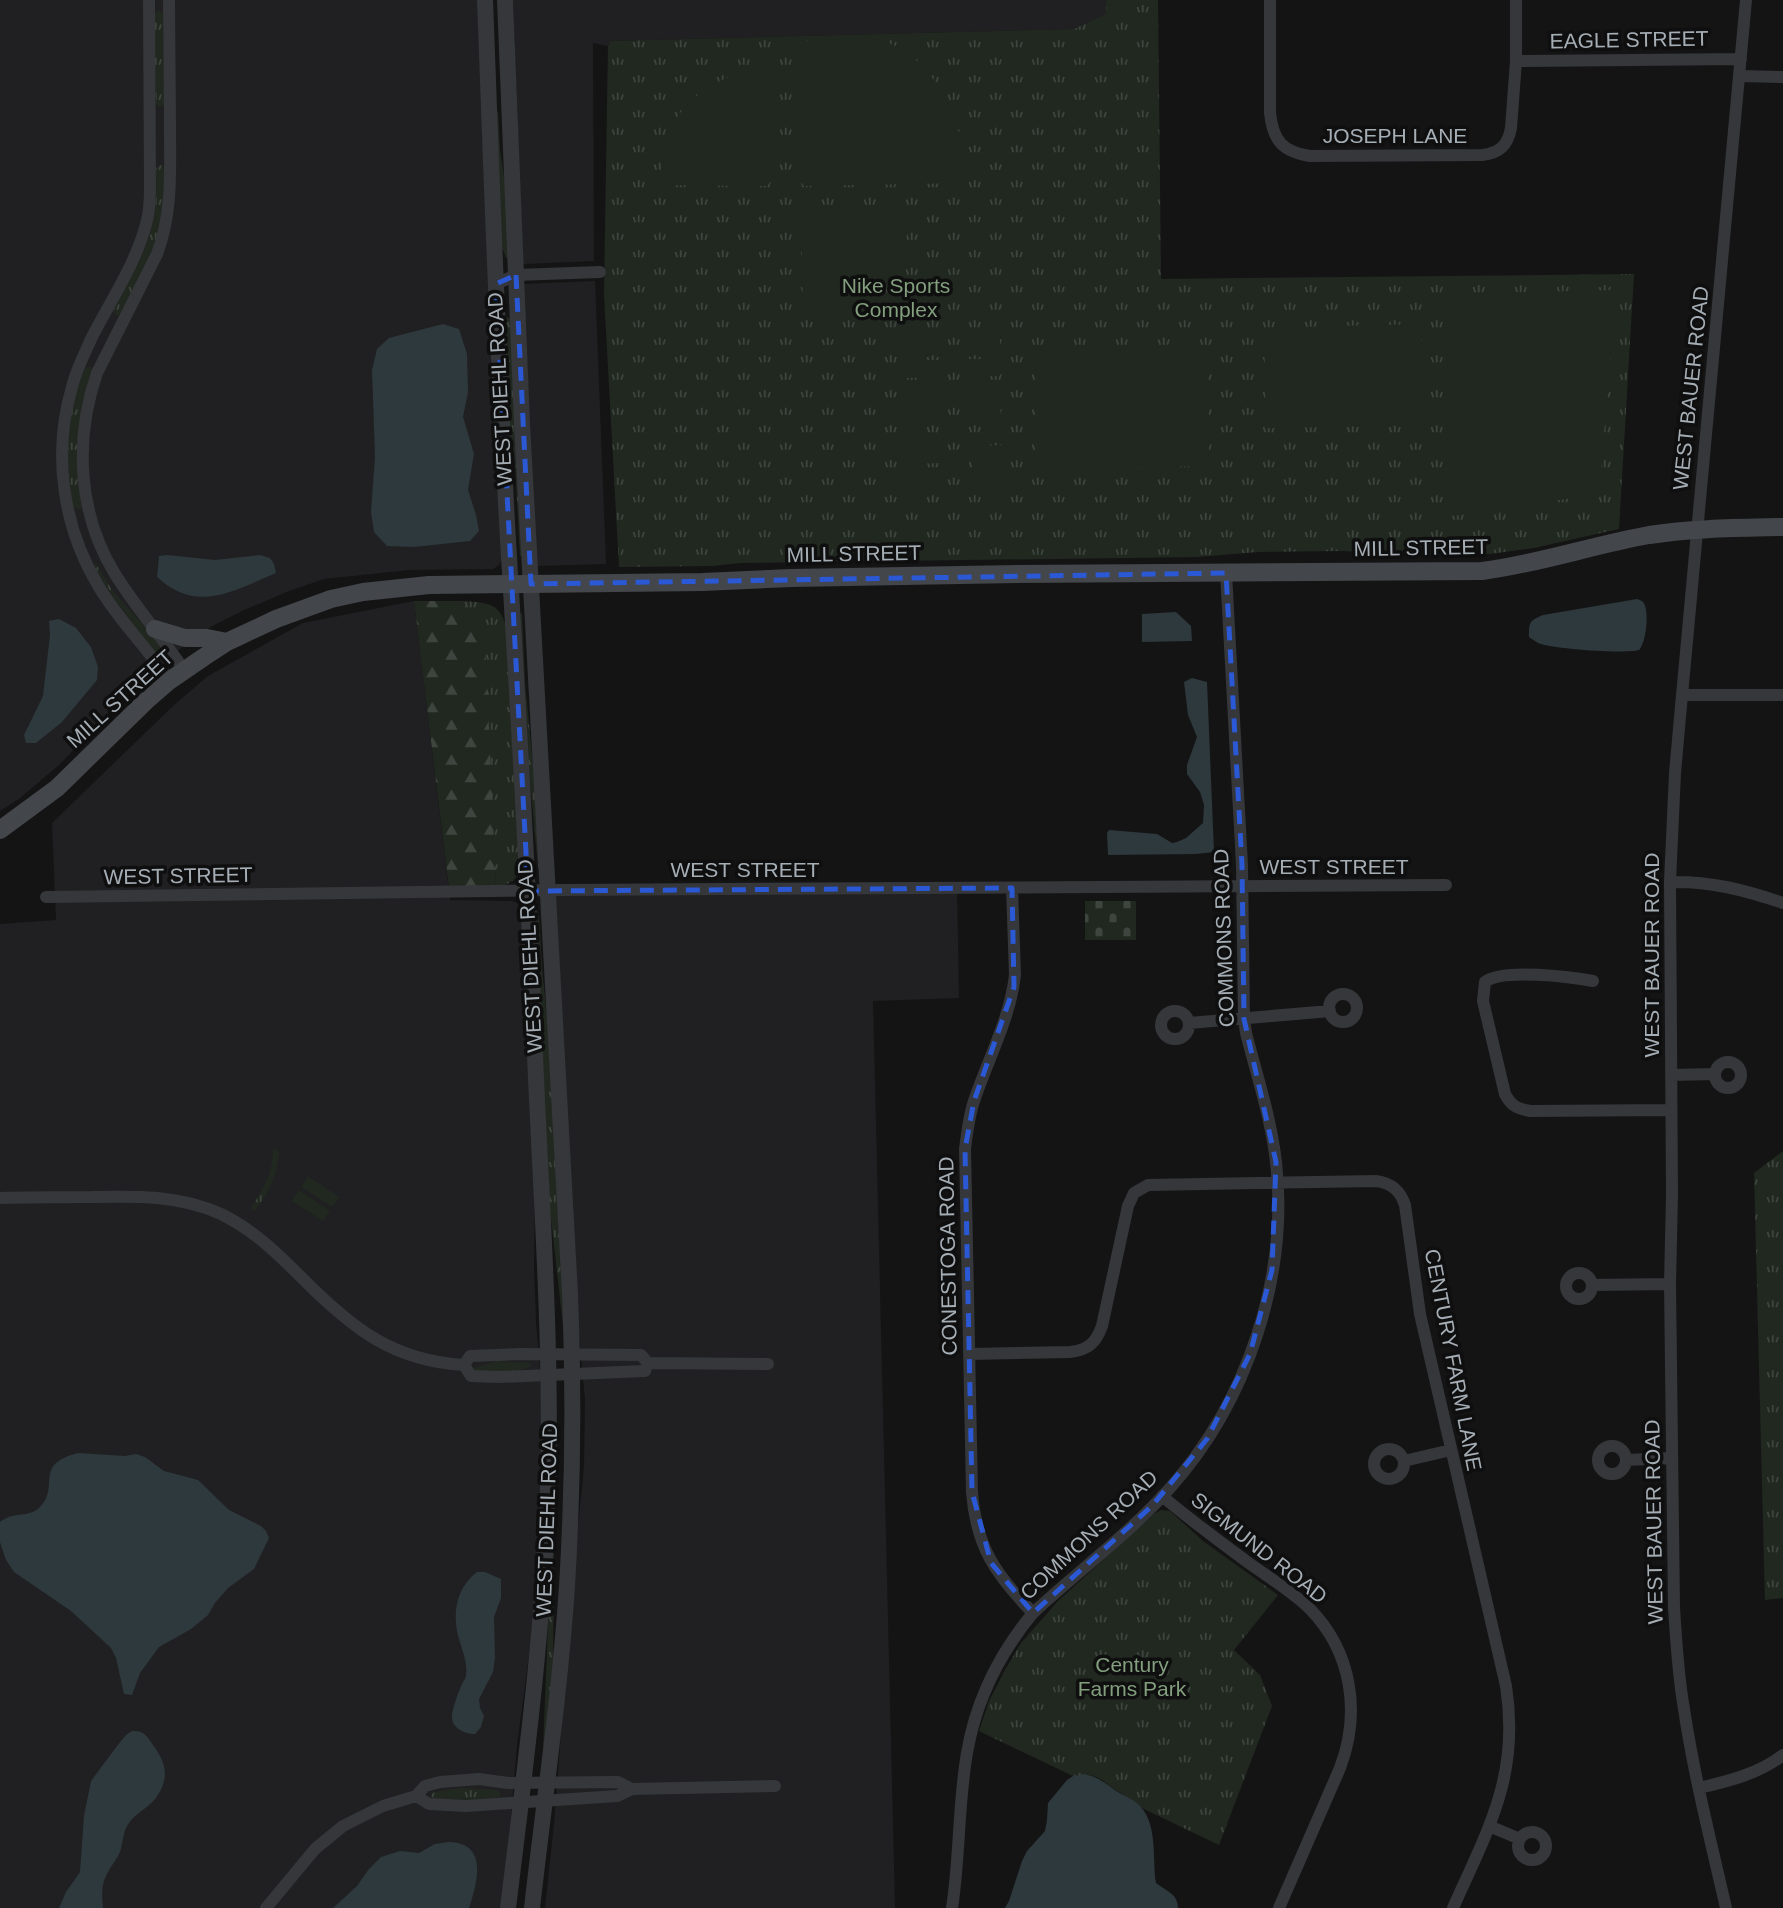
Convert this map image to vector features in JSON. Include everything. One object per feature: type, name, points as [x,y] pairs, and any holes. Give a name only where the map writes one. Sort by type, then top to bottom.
[{"type":"main road","name":"MILL STREET","points":[[0,830],[57,788],[138,709],[184,670],[227,642],[276,618],[331,599],[363,592],[429,585],[941,576],[1482,571],[1514,567],[1646,536],[1697,529],[1783,527]]},
{"type":"main road","points":[[155,629],[185,638],[227,642]]},
{"type":"street","points":[[149,0],[148,215],[140,244],[86,351],[71,387],[61,460],[64,489],[79,546],[99,588],[169,681]]},
{"type":"street","points":[[169,0],[168,219],[158,254],[97,373],[90,393],[82,447],[88,511],[97,539],[115,575],[184,670]]},
{"type":"street","name":"WEST DIEHL ROAD","points":[[485,0],[496,284],[528,891],[549,1375],[548,1488],[542,1591],[535,1683],[509,1908]]},
{"type":"street","name":"WEST DIEHL ROAD","points":[[505,0],[531,584],[573,1374],[567,1587],[559,1685],[532,1908]]},
{"type":"street","name":"JOSEPH LANE","points":[[1270,0],[1271,124],[1277,139],[1288,150],[1311,156],[1469,155],[1488,154],[1502,149],[1509,138],[1511,128],[1517,61]]},
{"type":"street","points":[[1516,0],[1517,61]]},
{"type":"street","name":"WEST BAUER ROAD","points":[[1726,1908],[1683,1707],[1674,1607],[1670,1284],[1670,882],[1675,774],[1746,0]]},
{"type":"street","name":"EAGLE STREET","points":[[1517,61],[1741,59]]},
{"type":"street","points":[[1740,76],[1783,77]]},
{"type":"street","points":[[496,284],[516,275],[600,272]]},
{"type":"street","name":"COMMONS ROAD","points":[[952,1908],[963,1780],[972,1726],[992,1675],[1033,1613],[1130,1527],[1162,1496],[1187,1466],[1217,1422],[1239,1381],[1259,1326],[1272,1270],[1278,1183],[1268,1114],[1244,1019],[1243,886],[1226,573]]},
{"type":"street","points":[[1682,695],[1783,695]]},
{"type":"street","points":[[1670,882],[1718,884],[1783,903]]},
{"type":"street","name":"WEST STREET","points":[[46,897],[1446,885]]},
{"type":"street","name":"CONESTOGA ROAD","points":[[1012,888],[1014,987],[974,1101],[965,1149],[972,1492],[976,1523],[985,1551],[1011,1591],[1033,1613]]},
{"type":"street","points":[[1593,981],[1560,975],[1497,975],[1485,982],[1483,1001],[1509,1102],[1514,1107],[1530,1111],[1671,1110]]},
{"type":"street","points":[[1189,1023],[1330,1011]]},
{"type":"street","points":[[1671,1075],[1714,1074]]},
{"type":"street","name":"CENTURY FARM LANE","points":[[969,1354],[1070,1352],[1085,1349],[1095,1341],[1102,1325],[1128,1206],[1131,1198],[1148,1185],[1376,1181],[1390,1184],[1399,1191],[1405,1205],[1420,1314],[1477,1558],[1510,1718],[1508,1760],[1499,1800],[1452,1908]]},
{"type":"street","points":[[0,1198],[154,1197],[181,1200],[204,1207],[223,1215],[258,1237],[360,1331],[390,1348],[419,1358],[464,1365]]},
{"type":"street","points":[[1592,1285],[1670,1284]]},
{"type":"street","points":[[464,1365],[470,1356],[521,1354],[640,1354],[648,1363],[768,1364]]},
{"type":"street","points":[[464,1365],[471,1376],[484,1377],[645,1371],[648,1363]]},
{"type":"street","points":[[1404,1461],[1451,1450]]},
{"type":"street","points":[[1626,1460],[1672,1458]]},
{"type":"street","name":"SIGMUND ROAD","points":[[1162,1496],[1310,1609],[1332,1638],[1347,1673],[1352,1710],[1348,1744],[1279,1908]]},
{"type":"street","points":[[1699,1788],[1753,1773],[1783,1755]]},
{"type":"street","points":[[266,1908],[315,1849],[343,1826],[375,1810],[416,1796],[425,1787],[480,1779],[523,1783],[618,1782],[632,1789]]},
{"type":"street","points":[[416,1796],[429,1804],[466,1806],[617,1796],[632,1789],[775,1786]]},
{"type":"street","points":[[1489,1826],[1520,1839]]},
{"type":"highlighted area","points":[[516,275],[531,584],[1226,573],[1242,865],[1244,1019],[1276,1162],[1272,1270],[1250,1354],[1207,1439],[1152,1506],[1033,1613],[991,1563],[972,1492],[965,1149],[974,1101],[1014,987],[1012,888],[528,891],[496,284]]},
{"type":"shaded area","points":[[0,0],[479,0],[503,556],[499,565],[493,569],[409,570],[324,579],[289,591],[212,626],[152,669],[59,765],[19,799],[0,811]]},
{"type":"shaded area","points":[[513,0],[1106,0],[1107,14],[1074,29],[610,41],[608,46],[593,43],[594,261],[523,264]]},
{"type":"shaded area","points":[[595,281],[606,564],[536,566],[522,284]]},
{"type":"shaded area","points":[[443,324],[459,329],[467,354],[468,392],[463,417],[474,454],[468,490],[479,531],[470,541],[414,547],[387,546],[374,532],[371,512],[375,457],[372,370],[377,349],[389,338]]},
{"type":"shaded area","points":[[260,555],[270,558],[276,573],[215,596],[186,595],[157,577],[159,556],[215,560]]},
{"type":"shaded area","points":[[1637,599],[1645,606],[1647,619],[1644,641],[1639,650],[1604,651],[1558,647],[1538,643],[1529,637],[1531,623],[1543,615]]},
{"type":"shaded area","points":[[414,601],[450,900],[512,901],[521,908],[535,1175],[536,1322],[543,1404],[536,1603],[517,1745],[503,1908],[0,1908],[0,924],[56,920],[52,823],[174,705],[208,676],[303,623]]},
{"type":"shaded area","points":[[1176,612],[1191,626],[1192,641],[1142,642],[1142,614]]},
{"type":"shaded area","points":[[59,619],[76,628],[91,647],[98,667],[97,680],[62,722],[36,743],[26,743],[24,735],[43,696],[50,635],[49,621]]},
{"type":"shaded area","points":[[1192,678],[1207,682],[1214,852],[1108,855],[1109,830],[1157,834],[1172,843],[1186,838],[1203,823],[1204,805],[1200,792],[1187,774],[1187,765],[1197,737],[1188,715],[1184,682]]},
{"type":"shaded area","points":[[957,887],[959,998],[873,1001],[895,1908],[545,1908],[584,1466],[585,1399],[578,1324],[555,889]]},
{"type":"shaded area","points":[[78,1453],[125,1456],[136,1454],[145,1457],[164,1471],[198,1480],[229,1510],[261,1526],[269,1538],[254,1569],[228,1588],[208,1615],[191,1629],[159,1647],[140,1673],[132,1695],[124,1694],[111,1648],[71,1611],[14,1572],[6,1560],[0,1542],[0,1522],[8,1517],[37,1510],[46,1499],[51,1470],[64,1458]]},
{"type":"shaded area","points":[[477,1572],[485,1572],[501,1579],[501,1598],[494,1617],[493,1672],[479,1699],[484,1716],[481,1727],[475,1734],[459,1730],[452,1716],[466,1669],[457,1631],[458,1598],[465,1584]]},
{"type":"shaded area","points":[[132,1731],[145,1734],[161,1757],[165,1769],[162,1788],[155,1799],[127,1826],[120,1852],[103,1883],[103,1908],[59,1908],[80,1872],[84,1816],[91,1781],[126,1735]]},
{"type":"shaded area","points":[[1084,1774],[1098,1779],[1141,1807],[1152,1834],[1156,1883],[1174,1896],[1178,1908],[1005,1908],[1027,1851],[1045,1831],[1048,1803],[1067,1780]]},
{"type":"shaded area","points":[[435,1844],[462,1844],[470,1849],[475,1857],[477,1876],[469,1908],[333,1908],[357,1886],[381,1857],[400,1851],[419,1853]]},
{"type":"green space","name":"Nike Sports Complex","points":[[1106,0],[1158,0],[1161,279],[1634,274],[1619,529],[1534,548],[1456,556],[1343,551],[1258,552],[1197,557],[619,567],[604,294],[610,41],[1074,29],[1106,14]]},
{"type":"green space","points":[[159,10],[163,14],[164,105],[159,107],[156,104],[154,14]]},
{"type":"green space","points":[[868,38],[887,42],[905,51],[931,76],[942,92],[951,109],[962,144],[963,183],[804,186],[797,178],[796,41]]},
{"type":"green space","points":[[758,69],[776,69],[776,175],[767,186],[662,185],[665,143],[685,107],[695,97],[719,82]]},
{"type":"green space","points":[[495,111],[498,112],[507,196],[506,258],[501,244]]},
{"type":"green space","points":[[161,165],[164,167],[164,211],[153,250],[117,316],[113,311],[137,266],[151,230],[156,205],[156,168]]},
{"type":"green space","points":[[908,206],[906,239],[892,272],[881,285],[868,296],[838,310],[803,312],[801,214],[808,207]]},
{"type":"green space","points":[[1616,290],[1599,494],[1452,516],[1446,294]]},
{"type":"green space","points":[[506,317],[512,319],[523,556],[520,556],[515,464],[507,410],[503,320]]},
{"type":"green space","points":[[1421,324],[1423,425],[1266,428],[1264,328]]},
{"type":"green space","points":[[1000,336],[1000,353],[962,354],[962,337]]},
{"type":"green space","points":[[942,337],[943,354],[905,355],[905,338]]},
{"type":"green space","points":[[1207,352],[1209,466],[1037,469],[1036,354]]},
{"type":"green space","points":[[963,359],[1000,359],[1000,376],[963,377]]},
{"type":"green space","points":[[905,360],[943,360],[943,377],[905,378]]},
{"type":"green space","points":[[86,367],[92,369],[78,437],[80,510],[73,507],[68,464],[69,435],[72,407]]},
{"type":"green space","points":[[943,382],[943,400],[906,400],[906,383]]},
{"type":"green space","points":[[963,382],[1000,382],[1000,399],[963,400]]},
{"type":"green space","points":[[1000,404],[1001,422],[963,422],[963,405]]},
{"type":"green space","points":[[943,405],[944,423],[906,423],[906,406]]},
{"type":"green space","points":[[939,442],[940,463],[905,464],[905,443]]},
{"type":"green space","points":[[1007,445],[1007,469],[972,470],[972,446]]},
{"type":"green space","points":[[940,468],[941,489],[906,489],[906,469]]},
{"type":"green space","points":[[972,471],[1007,471],[1008,495],[972,495]]},
{"type":"green space","points":[[95,562],[112,590],[162,647],[166,663],[157,656],[111,594],[94,566]]},
{"type":"green space","points":[[414,601],[463,601],[485,639],[496,887],[449,889]]},
{"type":"green space","points":[[463,601],[493,606],[501,615],[507,631],[521,871],[511,882],[496,887],[491,794]]},
{"type":"green space","points":[[521,613],[538,816],[540,868],[523,706]]},
{"type":"green space","points":[[1085,901],[1136,901],[1136,940],[1085,940]]},
{"type":"green space","points":[[535,914],[539,915],[552,1071],[564,1333],[546,1175]]},
{"type":"green space","points":[[275,1149],[279,1152],[274,1176],[264,1198],[254,1211],[251,1208],[266,1181]]},
{"type":"green space","points":[[1783,1151],[1783,1598],[1765,1600],[1754,1173]]},
{"type":"green space","points":[[308,1176],[339,1197],[332,1207],[301,1187]]},
{"type":"green space","points":[[299,1190],[330,1211],[323,1221],[292,1201]]},
{"type":"green space","points":[[497,1361],[529,1363],[531,1366],[505,1372],[473,1370]]},
{"type":"green space","name":"Century Farms Park","points":[[1161,1510],[1170,1511],[1203,1541],[1278,1595],[1234,1650],[1260,1675],[1272,1706],[1219,1845],[1142,1808],[1099,1778],[1088,1775],[1073,1776],[979,1731],[989,1701],[1021,1643],[1058,1601]]},
{"type":"green space","points":[[552,1525],[553,1684],[543,1750]]},
{"type":"green space","points":[[459,1788],[496,1790],[501,1795],[474,1800],[431,1797],[432,1793]]}]
